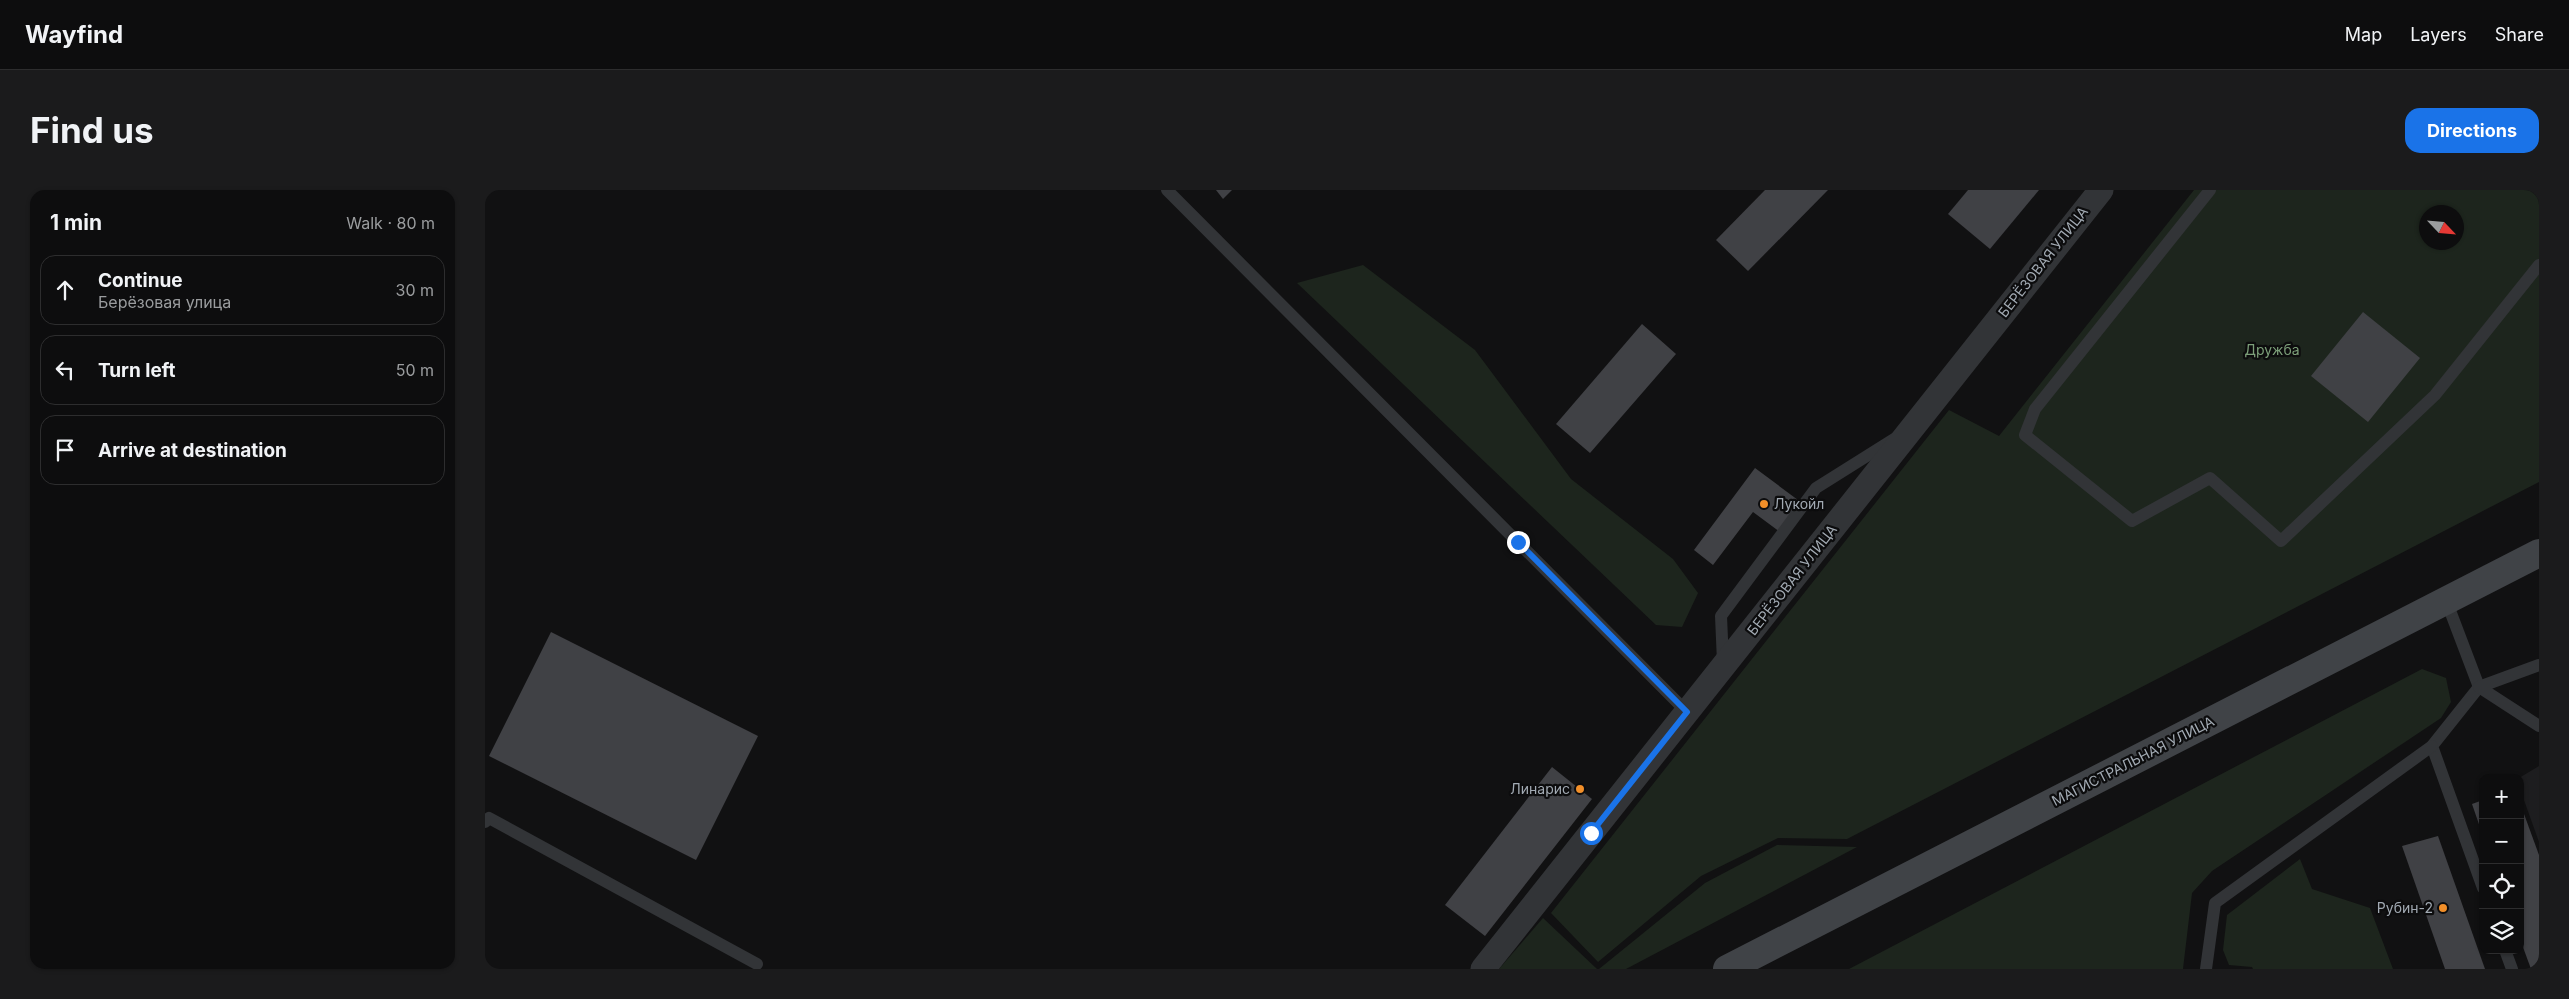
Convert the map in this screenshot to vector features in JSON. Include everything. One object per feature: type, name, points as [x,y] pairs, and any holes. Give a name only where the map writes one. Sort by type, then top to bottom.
[{"type":"main road","name":"МАГИСТРАЛЬНАЯ УЛИЦА","points":[[1727,969],[2539,553]]},
{"type":"street","name":"БЕРЁЗОВАЯ УЛИЦА","points":[[1483,969],[2101,190]]},
{"type":"lane","points":[[1167,190],[1687,712]]},
{"type":"lane","points":[[2210,190],[2035,409],[2025,435],[2132,521],[2210,478],[2281,542],[2435,395],[2539,265]]},
{"type":"lane","points":[[1723,666],[1721,616],[1816,488],[1911,428]]},
{"type":"lane","points":[[2446,600],[2479,687],[2539,726]]},
{"type":"lane","points":[[2206,969],[2215,903],[2432,746],[2479,687],[2539,665]]},
{"type":"lane","points":[[2432,746],[2479,877]]},
{"type":"lane","points":[[485,822],[489,818],[757,964]]},
{"type":"lane","points":[[2506,954],[2512,969]]},
{"type":"shaded area","points":[[2539,766],[2539,842],[2524,800],[2524,775]]},
{"type":"green space","name":"Дружба","points":[[2194,190],[2539,190],[2539,482],[1847,839],[1778,838],[1701,876],[1598,962],[1551,913],[1949,410],[1999,436]]},
{"type":"green space","points":[[1363,265],[1475,350],[1571,479],[1673,559],[1698,593],[1682,627],[1656,625],[1297,283]]},
{"type":"green space","points":[[2422,669],[2446,678],[2451,702],[2441,718],[2212,871],[2192,893],[2183,969],[1849,969]]},
{"type":"green space","points":[[1777,845],[1857,847],[1626,969],[1599,969],[1705,883]]},
{"type":"green space","points":[[2300,859],[2312,889],[2370,908],[2393,969],[2253,969],[2252,967],[2229,965],[2223,950],[2227,915]]},
{"type":"green space","points":[[1543,918],[1597,969],[1499,969]]},
{"type":"building","points":[[1216,190],[1232,190],[1223,199]]},
{"type":"building","points":[[1765,190],[1828,190],[1748,271],[1716,240]]},
{"type":"building","points":[[1968,190],[2039,190],[1990,249],[1948,214]]},
{"type":"building","points":[[2363,312],[2420,358],[2368,422],[2311,376]]},
{"type":"building","points":[[1642,324],[1676,354],[1590,453],[1556,424]]},
{"type":"building","points":[[1755,468],[1802,503],[1780,532],[1753,512],[1713,565],[1694,550]]},
{"type":"building","points":[[551,632],[758,736],[696,860],[489,756]]},
{"type":"building","points":[[1552,767],[1592,799],[1485,936],[1445,905]]},
{"type":"building","points":[[2479,801],[2479,824],[2472,804]]},
{"type":"building","points":[[2524,814],[2539,855],[2539,969],[2531,969],[2524,950]]},
{"type":"building","name":"Рубин-2","points":[[2438,836],[2485,969],[2445,969],[2402,846]]},
{"type":"place","name":"Лукойл","points":[[1764,504]]},
{"type":"place","name":"Линарис","points":[[1580,789]]},
{"type":"place","name":"Рубин-2","points":[[2443,908]]},
{"type":"route","points":[[1518,542],[1687,712],[1591,833]]}]
